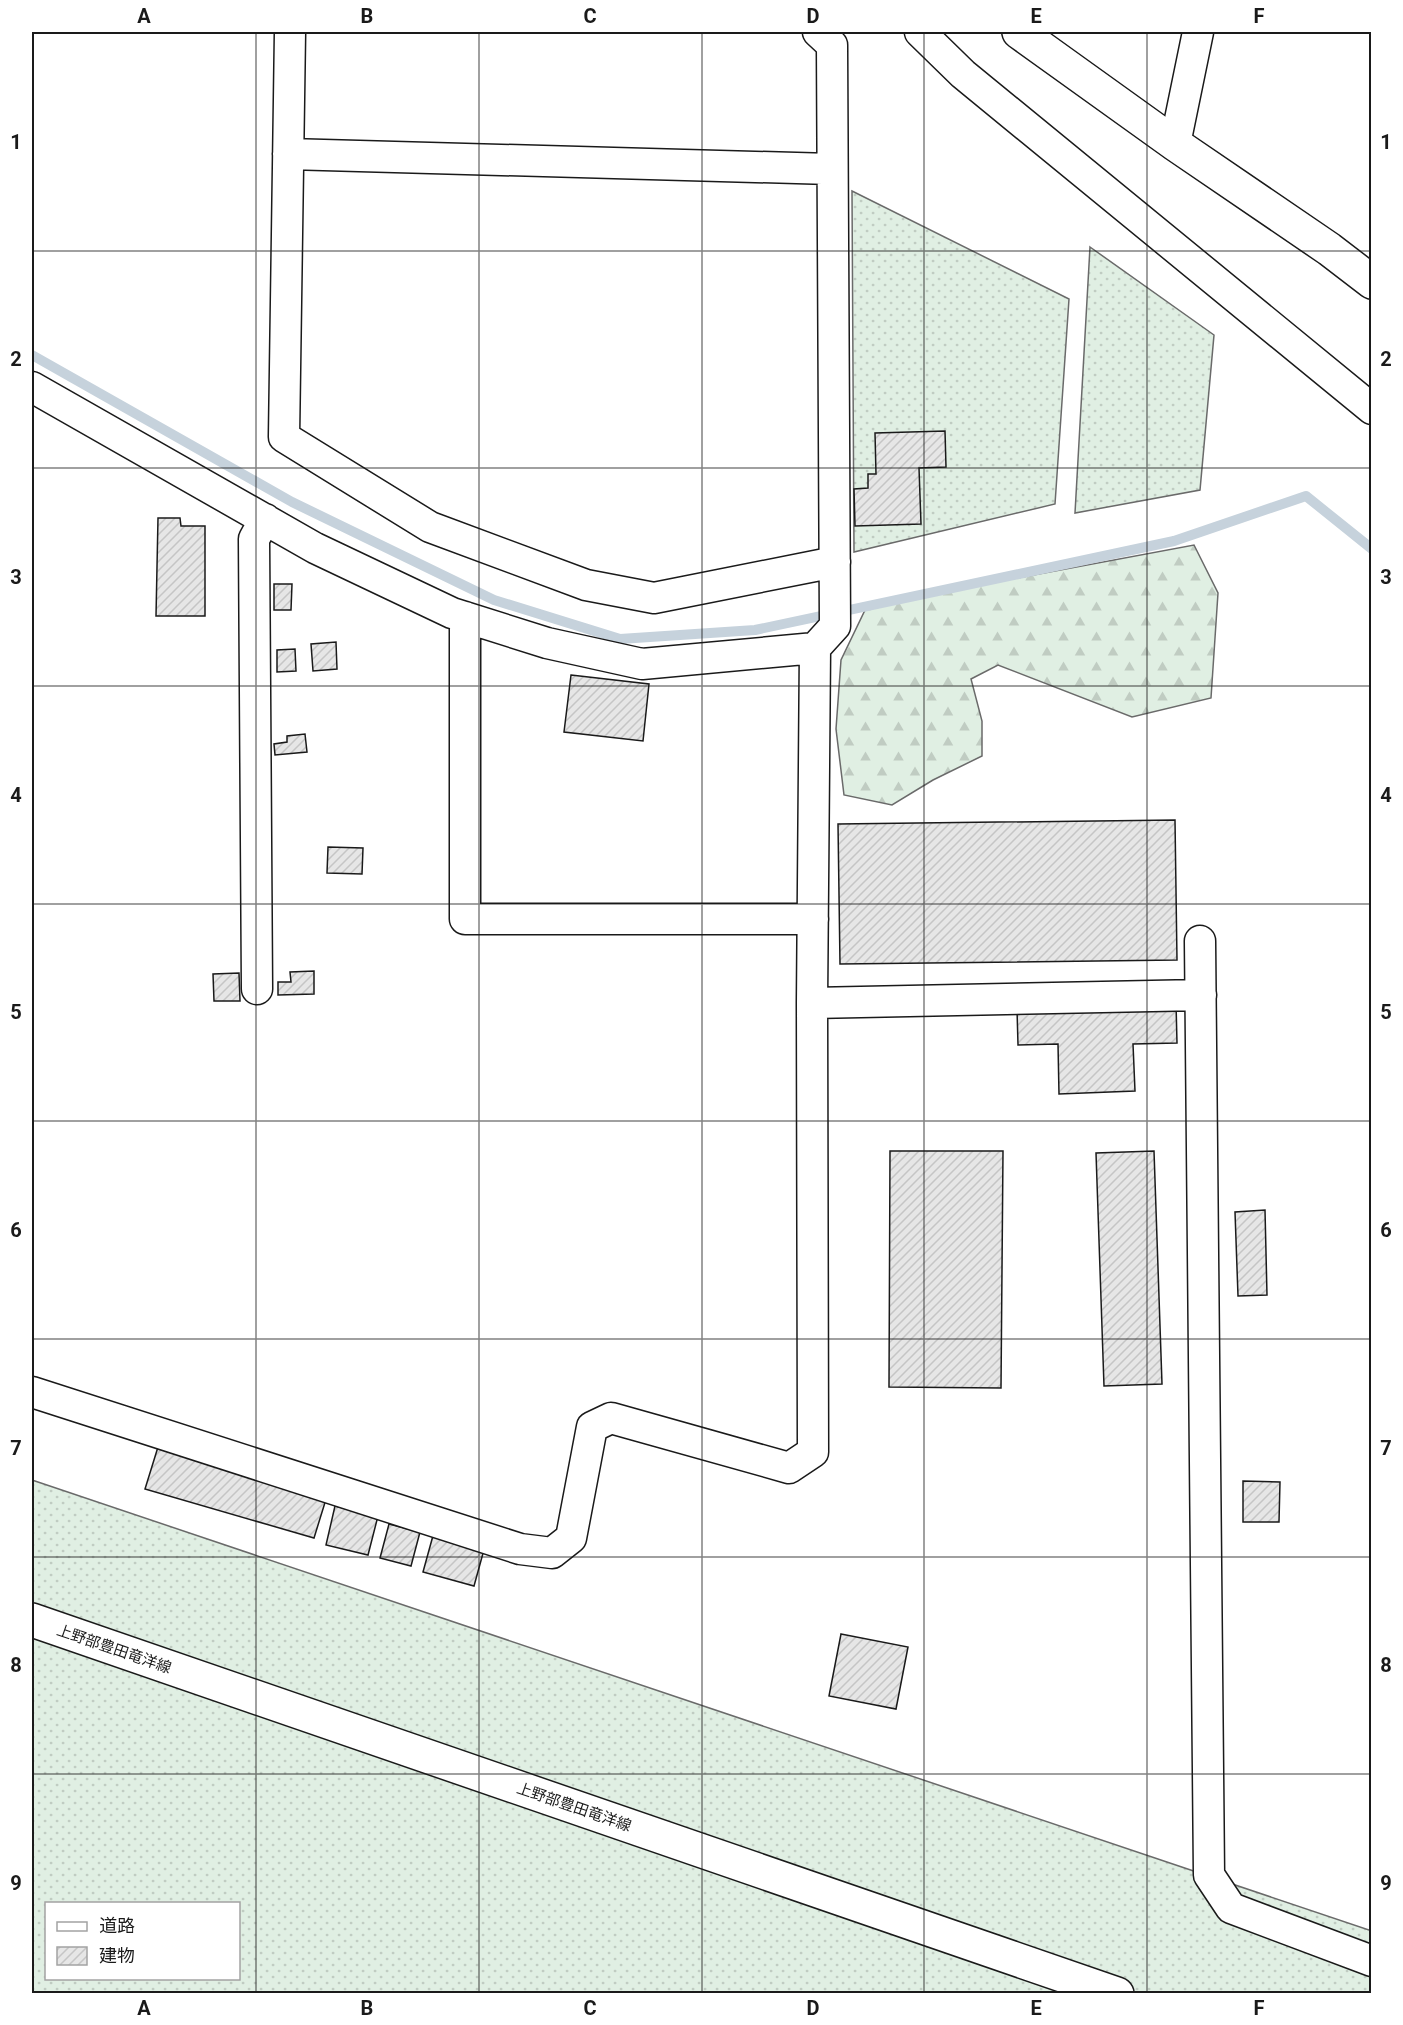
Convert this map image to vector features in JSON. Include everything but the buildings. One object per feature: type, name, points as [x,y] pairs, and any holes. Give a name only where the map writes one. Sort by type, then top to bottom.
[{"type":"main road","points":[[1019,32],[1175,144],[1329,249],[1371,282]]},
{"type":"main road","name":"上野部豊田竜洋線","points":[[32,1620],[1117,1994]]},
{"type":"street","points":[[290,32],[284,437],[430,527],[586,585],[654,598],[835,562]]},
{"type":"street","points":[[32,1392],[520,1549],[552,1553],[571,1538],[592,1427],[611,1418],[789,1468],[813,1452],[812,1004],[815,648],[835,626],[831,45],[818,32]]},
{"type":"street","points":[[920,32],[963,74],[1371,410]]},
{"type":"street","points":[[1175,144],[1198,32]]},
{"type":"street","points":[[288,154],[831,169]]},
{"type":"street","points":[[32,387],[315,548],[452,613],[547,643],[642,664],[815,648]]},
{"type":"street","points":[[257,989],[254,539],[265,519]]},
{"type":"street","points":[[465,617],[465,918],[813,919]]},
{"type":"street","points":[[1200,941],[1209,1875],[1231,1908],[1371,1961]]},
{"type":"street","points":[[812,1004],[1201,995]]},
{"type":"green space","points":[[852,191],[1069,299],[1055,504],[854,552]]},
{"type":"green space","points":[[1090,247],[1214,335],[1200,490],[1075,513]]},
{"type":"green space","points":[[1194,545],[1218,593],[1211,698],[1132,717],[998,665],[971,679],[982,721],[982,756],[933,780],[892,805],[844,795],[836,729],[841,660],[867,606]]},
{"type":"green space","points":[[32,1480],[1372,1931],[1371,1994],[32,1994]]},
{"type":"waterway","points":[[32,355],[292,502],[494,600],[620,639],[755,630],[1174,541],[1306,496],[1372,549]]}]
